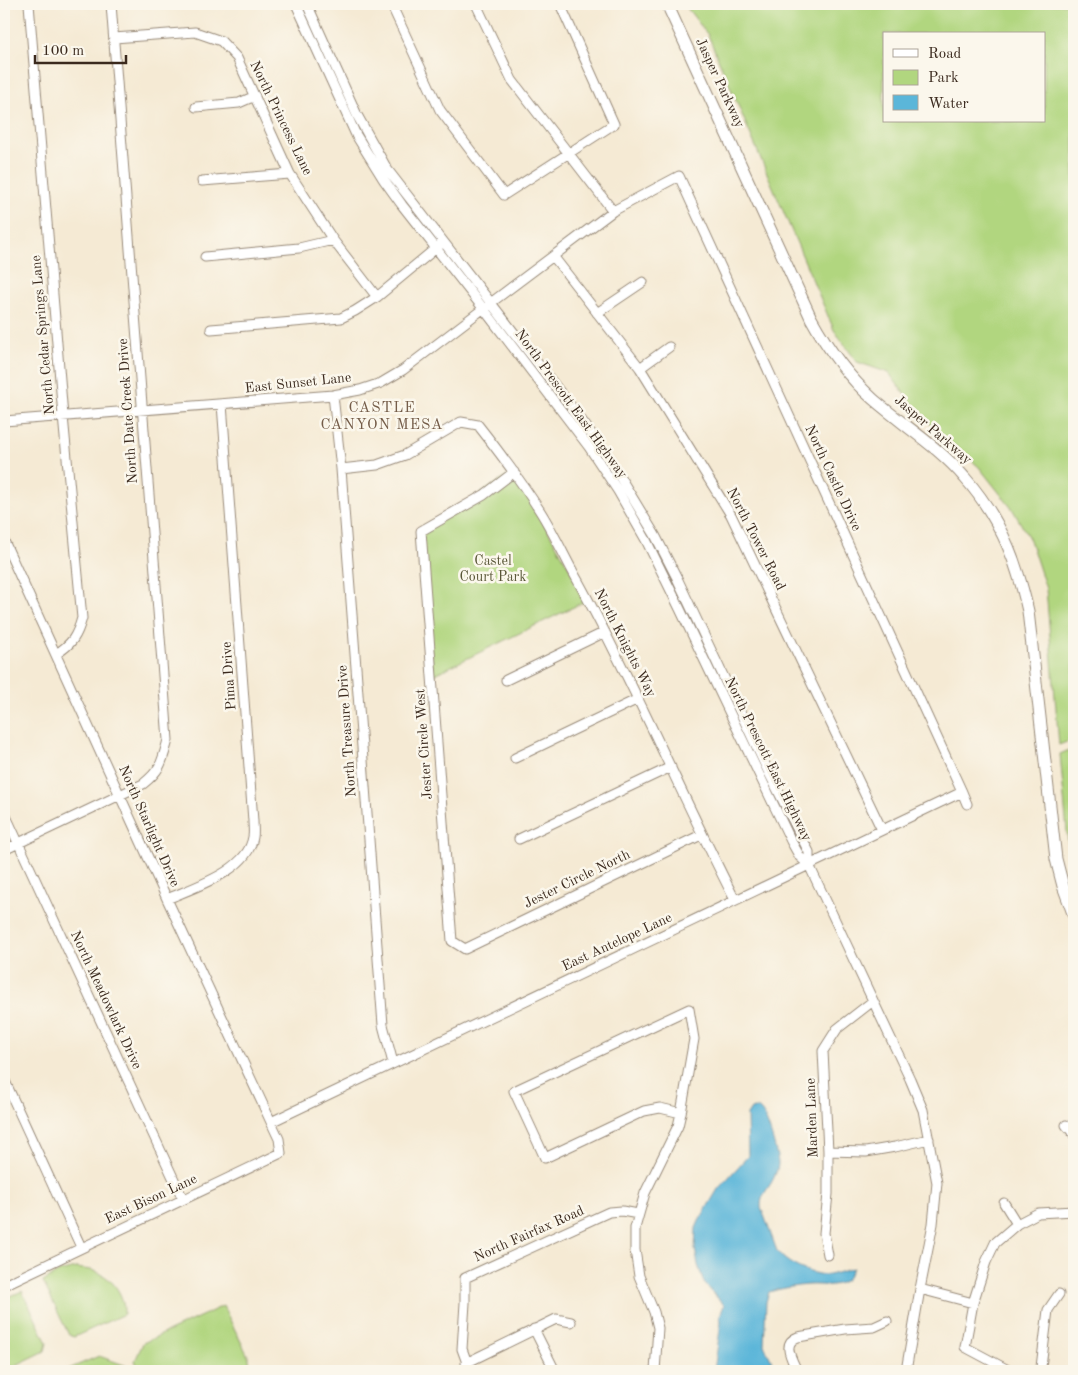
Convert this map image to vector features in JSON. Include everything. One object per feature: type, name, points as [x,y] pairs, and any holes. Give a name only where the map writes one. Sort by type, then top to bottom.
[{"type":"main road","name":"Jasper Parkway","points":[[667,4],[811,318],[823,340],[840,364],[873,398],[945,457],[965,478],[994,519],[1007,545],[1018,573],[1028,611],[1056,859],[1074,916]]},
{"type":"street","name":"North Cedar Springs Lane","points":[[29,4],[63,416],[82,618],[77,634],[68,646],[56,654]]},
{"type":"street","name":"North Date Creek Drive","points":[[4,850],[143,784],[155,775],[163,760],[168,740],[111,4]]},
{"type":"street","name":"North Prescott East Highway","points":[[296,4],[337,83],[387,169],[439,245],[487,305],[655,535],[809,852],[809,865]]},
{"type":"street","name":"North Prescott East Highway","points":[[307,4],[337,83]]},
{"type":"street","points":[[391,4],[440,110],[504,195],[614,124],[560,4]]},
{"type":"street","points":[[476,4],[512,80],[589,179],[612,212]]},
{"type":"street","name":"North Princess Lane","points":[[114,38],[195,32],[221,41],[237,58],[290,174],[334,240],[377,297]]},
{"type":"street","points":[[196,107],[239,103],[255,96]]},
{"type":"street","points":[[202,181],[290,174]]},
{"type":"street","name":"East Sunset Lane","points":[[4,420],[333,395],[360,390],[381,383],[403,370],[612,212],[679,176]]},
{"type":"street","name":"North Castle Drive","points":[[679,176],[962,792]]},
{"type":"street","points":[[205,257],[299,248],[334,240]]},
{"type":"street","points":[[211,329],[341,318],[377,297],[439,245]]},
{"type":"street","name":"North Tower Road","points":[[553,256],[640,368],[731,515],[882,830]]},
{"type":"street","points":[[597,312],[643,282]]},
{"type":"street","points":[[640,368],[669,347]]},
{"type":"street","name":"North Treasure Drive","points":[[333,395],[341,468],[384,1027],[393,1063]]},
{"type":"street","name":"Pima Drive","points":[[167,899],[229,870],[240,861],[253,838],[222,404]]},
{"type":"street","name":"North Knights Way","points":[[341,468],[377,465],[405,455],[461,422],[478,425],[514,472],[541,513],[606,632],[702,835],[735,900]]},
{"type":"street","name":"Jester Circle West","points":[[465,949],[452,941],[422,531],[484,495],[514,472]]},
{"type":"street","name":"North Prescott East Highway","points":[[625,493],[792,841],[800,857],[809,865],[923,1110],[937,1183],[933,1224],[906,1371]]},
{"type":"street","name":"North Starlight Drive","points":[[4,541],[167,899],[272,1122]]},
{"type":"street","points":[[506,680],[606,632]]},
{"type":"street","points":[[708,667],[718,663]]},
{"type":"street","points":[[515,758],[638,699]]},
{"type":"street","points":[[519,839],[670,767]]},
{"type":"street","points":[[962,792],[967,804]]},
{"type":"street","name":"East Antelope Lane","points":[[272,1122],[962,792]]},
{"type":"street","name":"North Meadowlark Drive","points":[[4,812],[182,1199]]},
{"type":"street","name":"Jester Circle North","points":[[465,949],[702,835]]},
{"type":"street","name":"Marden Lane","points":[[828,1255],[824,1233],[828,1194],[828,1151],[823,1051],[837,1029],[873,1001]]},
{"type":"street","points":[[655,1371],[658,1328],[654,1312],[639,1276],[635,1250],[636,1228],[644,1193],[678,1126],[681,1113],[694,1039],[688,1009],[514,1091],[545,1158],[644,1111],[660,1108],[681,1113]]},
{"type":"street","points":[[4,1079],[81,1247]]},
{"type":"street","name":"East Bison Lane","points":[[4,1285],[281,1153],[279,1139],[272,1122]]},
{"type":"street","points":[[1066,1125],[1074,1134]]},
{"type":"street","points":[[828,1151],[866,1152],[929,1139]]},
{"type":"street","points":[[1004,1203],[1017,1224]]},
{"type":"street","points":[[1010,1371],[965,1346],[973,1303],[986,1262],[996,1243],[1017,1224],[1038,1213],[1074,1210]]},
{"type":"street","name":"North Fairfax Road","points":[[468,1367],[462,1349],[465,1278],[609,1212],[622,1211],[638,1214]]},
{"type":"street","points":[[920,1289],[973,1303]]},
{"type":"street","points":[[1038,1371],[1041,1367],[1048,1310],[1059,1294]]},
{"type":"street","points":[[468,1367],[534,1329],[556,1319],[571,1322]]},
{"type":"street","points":[[797,1371],[789,1350],[791,1339],[845,1329],[874,1327],[887,1321]]},
{"type":"street","points":[[534,1329],[555,1371]]},
{"type":"green space","points":[[684,4],[1074,4],[1074,739],[1059,745],[1046,589],[1030,540],[1013,510],[979,467],[919,414],[889,373],[857,362],[834,330],[708,35]]},
{"type":"green space","name":"Castel Court Park","points":[[514,472],[588,600],[433,675],[421,531]]},
{"type":"green space","points":[[1074,748],[1074,863],[1068,843],[1060,754]]},
{"type":"green space","points":[[76,1268],[91,1270],[105,1276],[115,1286],[122,1299],[124,1314],[74,1337],[69,1335],[43,1282],[59,1272]]},
{"type":"green space","points":[[22,1291],[47,1343],[45,1351],[4,1371],[4,1299]]},
{"type":"green space","points":[[223,1306],[249,1358],[250,1371],[140,1371],[135,1361],[143,1343]]},
{"type":"green space","points":[[99,1356],[127,1366],[130,1371],[64,1371]]},
{"type":"water","points":[[754,1108],[761,1111],[766,1121],[778,1159],[773,1179],[761,1202],[761,1207],[777,1251],[792,1264],[819,1274],[829,1275],[853,1268],[848,1277],[840,1283],[798,1286],[769,1292],[766,1302],[764,1345],[775,1368],[774,1371],[714,1371],[721,1322],[720,1316],[724,1305],[704,1283],[695,1249],[696,1228],[718,1189],[748,1156],[747,1115]]},
{"type":"district","name":"CASTLE CANYON MESA","points":[[382,416]]}]
